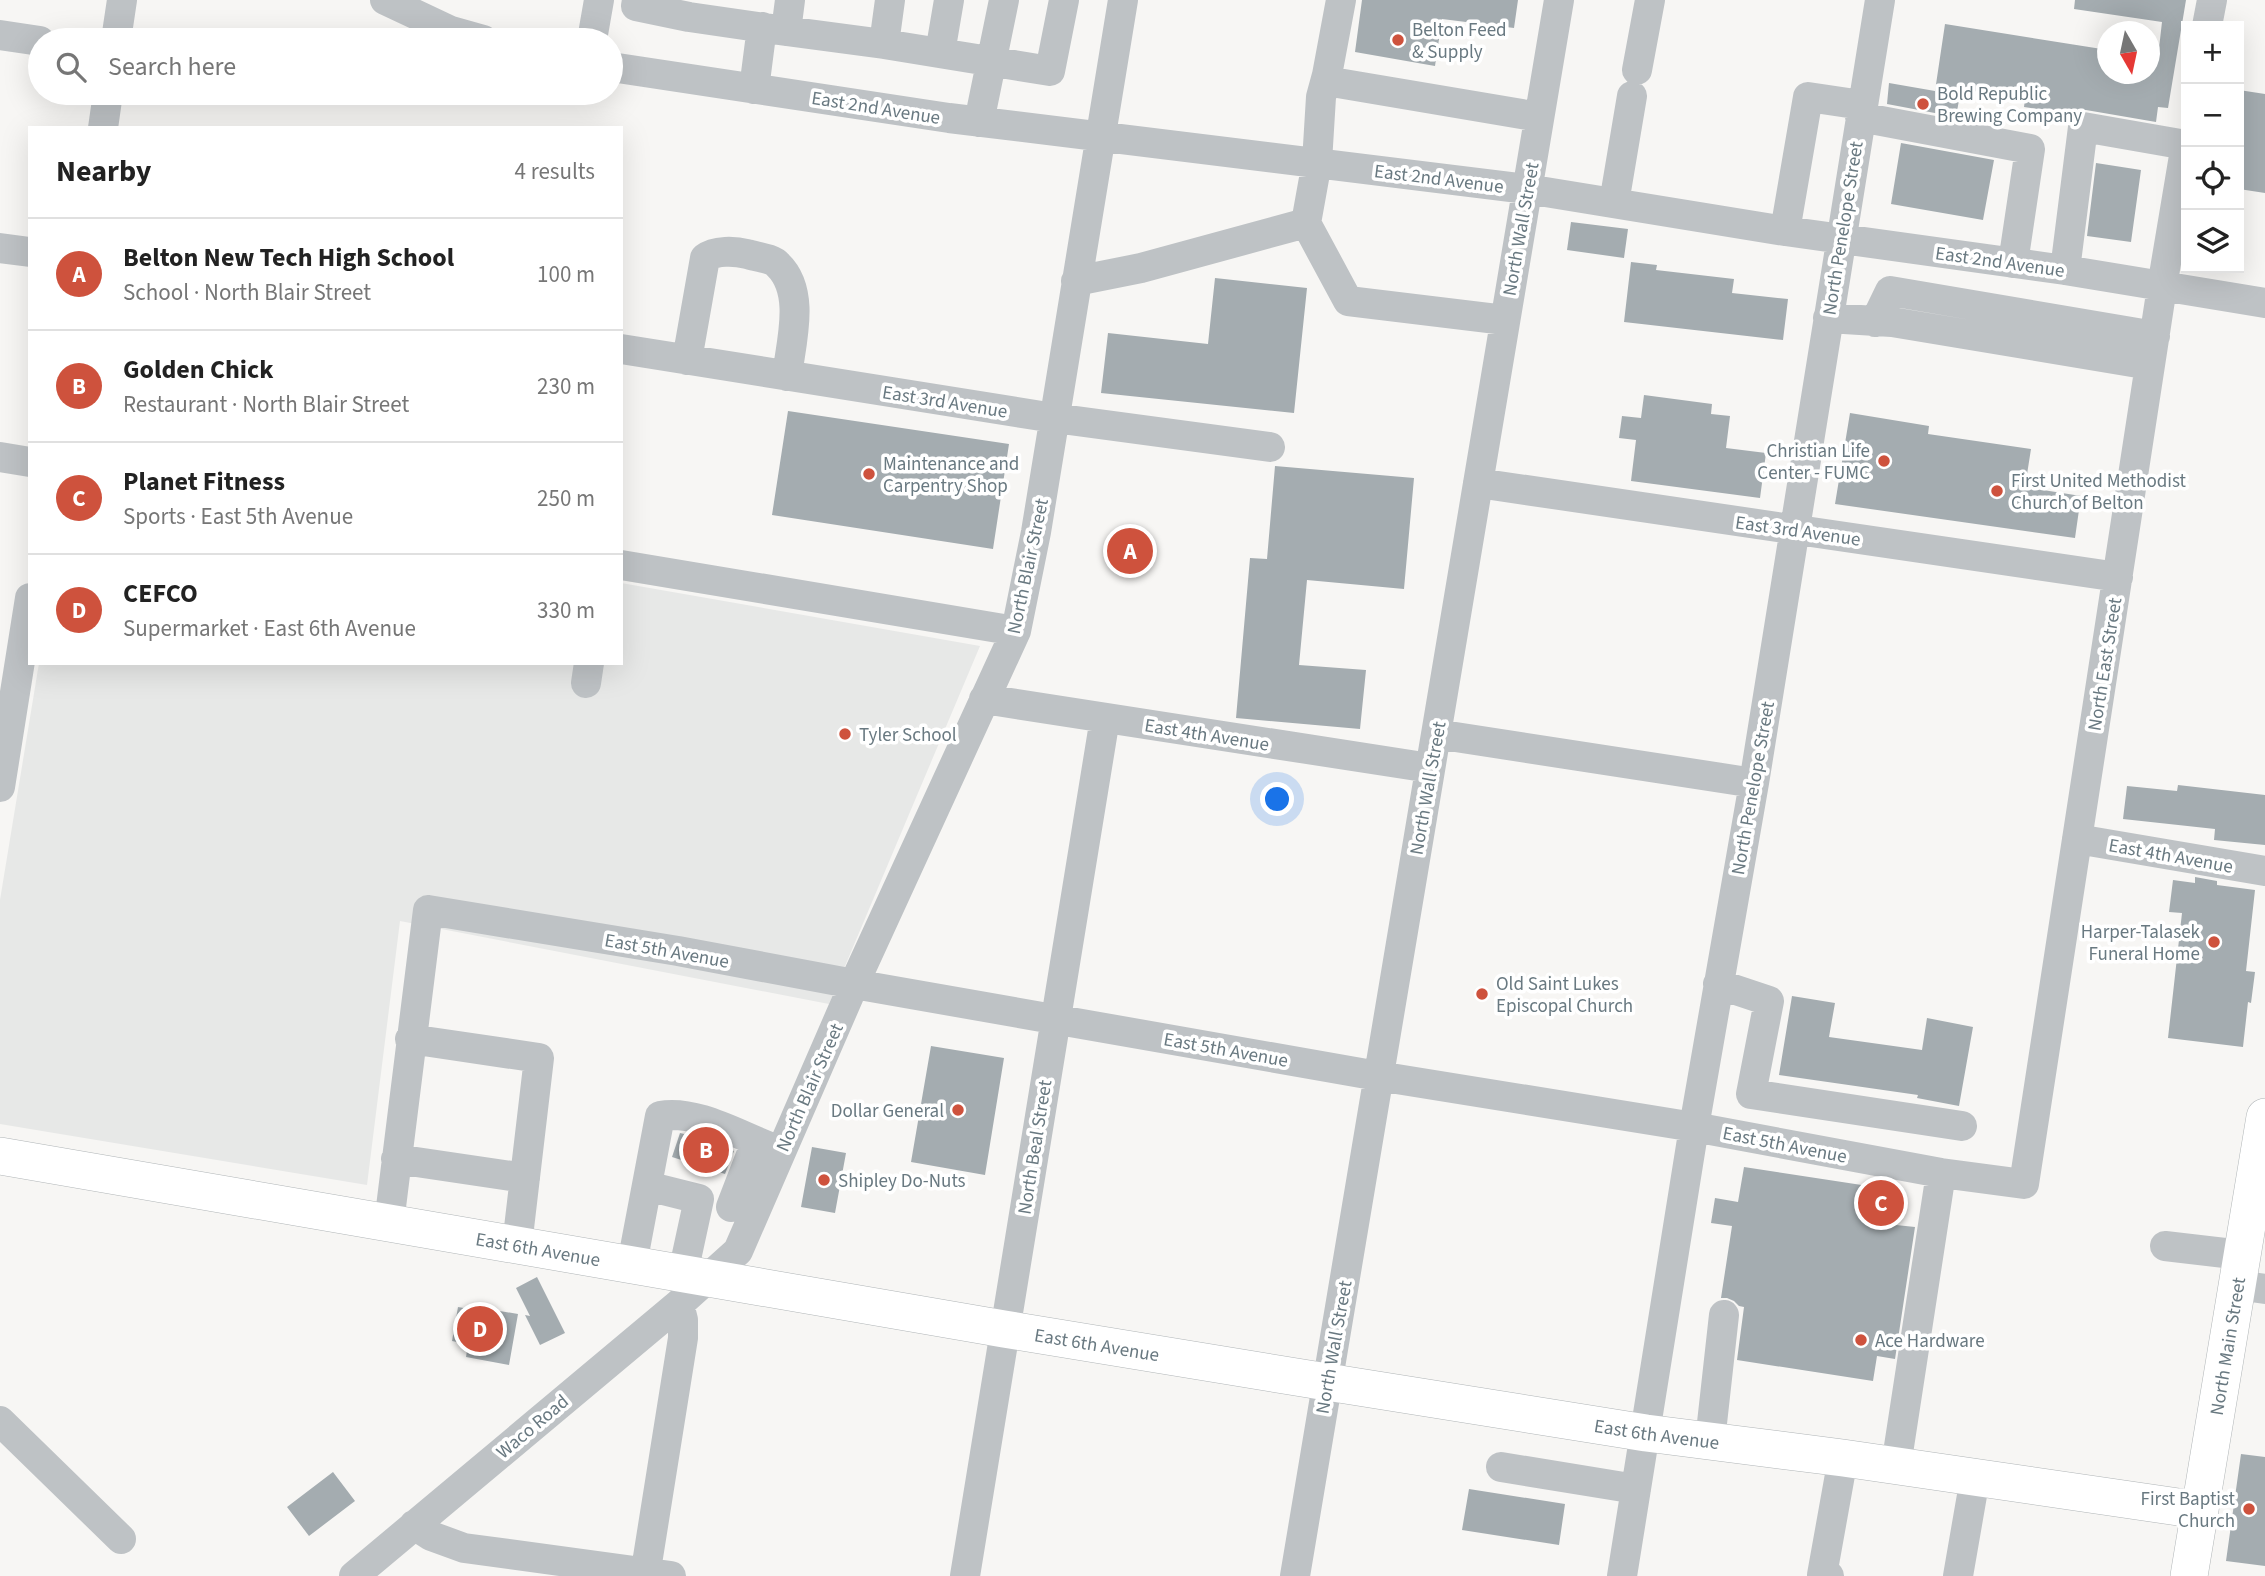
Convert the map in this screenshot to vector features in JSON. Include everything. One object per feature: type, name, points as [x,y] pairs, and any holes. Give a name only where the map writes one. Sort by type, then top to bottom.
[{"type":"main road","name":"North Main Street","points":[[2189,1576],[2199,1510],[2248,1276],[2265,1117]]},
{"type":"main road","name":"East 6th Avenue","points":[[0,1156],[632,1264],[690,1285],[1004,1329],[1646,1433],[1843,1458],[2199,1510]]},
{"type":"street","points":[[118,28],[122,0]]},
{"type":"street","points":[[385,0],[446,28]]},
{"type":"street","points":[[594,28],[598,0]]},
{"type":"street","points":[[637,0],[636,6],[689,17],[884,44],[1050,71],[1064,0]]},
{"type":"street","points":[[754,89],[774,29],[790,0]]},
{"type":"street","points":[[884,44],[890,0]]},
{"type":"street","points":[[940,53],[949,0]]},
{"type":"street","points":[[979,122],[1004,0]]},
{"type":"street","name":"North Blair Street","points":[[690,1285],[738,1251],[743,1209],[768,1147],[854,984],[1016,631],[1036,532],[1123,0]]},
{"type":"street","points":[[1341,0],[1321,97],[1317,162],[1306,223],[1348,301],[1505,320]]},
{"type":"street","name":"North Wall Street","points":[[1295,1576],[1559,0]]},
{"type":"street","points":[[1614,203],[1650,0]]},
{"type":"street","points":[[2208,21],[2212,0]]},
{"type":"street","name":"North Penelope Street","points":[[1622,1576],[1841,239],[1861,111],[1872,1]]},
{"type":"street","points":[[0,35],[28,39]]},
{"type":"street","name":"East 2nd Avenue","points":[[623,69],[979,122],[1527,189],[1785,231],[2065,270],[2265,303]]},
{"type":"street","points":[[1326,81],[1539,117]]},
{"type":"street","points":[[1785,231],[1808,97],[2030,149],[2013,263]]},
{"type":"street","points":[[103,126],[106,105]]},
{"type":"street","points":[[2065,270],[2083,127],[2181,144]]},
{"type":"street","name":"North East Street","points":[[2024,1184],[2186,147]]},
{"type":"street","points":[[1076,281],[1141,268],[1306,223]]},
{"type":"street","points":[[0,248],[28,252]]},
{"type":"street","points":[[687,360],[705,258],[711,253],[740,252],[776,263],[791,282],[794,306],[787,376]]},
{"type":"street","points":[[1875,322],[1890,291],[2155,335]]},
{"type":"street","points":[[1828,317],[1892,322],[2150,365]]},
{"type":"street","name":"East 3rd Avenue","points":[[623,349],[1054,418],[1270,447]]},
{"type":"street","points":[[0,457],[28,462]]},
{"type":"street","name":"East 3rd Avenue","points":[[1478,483],[2118,577]]},
{"type":"street","points":[[623,565],[1016,631]]},
{"type":"street","points":[[0,787],[28,611]]},
{"type":"street","name":"East 4th Avenue","points":[[984,699],[1430,768]]},
{"type":"street","name":"North Beal Street","points":[[965,1576],[1105,718]]},
{"type":"street","points":[[1436,734],[1754,783]]},
{"type":"street","name":"East 4th Avenue","points":[[2077,839],[2265,871]]},
{"type":"street","name":"East 5th Avenue","points":[[410,1039],[428,910],[678,951],[1378,1076],[1694,1127],[1941,1173],[2024,1184]]},
{"type":"street","points":[[1718,985],[1769,1001],[1751,1094],[1962,1126]]},
{"type":"street","points":[[389,1223],[410,1039],[539,1058],[517,1245]]},
{"type":"street","points":[[1840,1155],[1847,1109]]},
{"type":"street","points":[[632,1264],[660,1115],[672,1114],[739,1133],[768,1147]]},
{"type":"street","points":[[396,1159],[525,1178]]},
{"type":"street","points":[[1896,1466],[1941,1173]]},
{"type":"street","points":[[647,1186],[743,1209]]},
{"type":"street","points":[[414,1524],[431,1536],[464,1548],[654,1575],[699,1199]]},
{"type":"street","points":[[2165,1246],[2248,1276]]},
{"type":"street","name":"Waco Road","points":[[354,1576],[690,1285]]},
{"type":"street","points":[[1710,1441],[1724,1315]]},
{"type":"street","points":[[0,1421],[121,1539]]},
{"type":"street","points":[[1829,1576],[1822,1575],[1843,1458]]},
{"type":"street","points":[[1502,1467],[1636,1489]]},
{"type":"street","points":[[1958,1576],[1975,1478]]},
{"type":"shaded area","points":[[623,583],[980,646],[829,1004],[400,921],[367,1185],[0,1124],[0,900],[39,665],[623,665]]},
{"type":"building","name":"Belton Feed & Supply","points":[[1362,0],[1518,0],[1514,28],[1442,19],[1435,66],[1355,52]]},
{"type":"building","points":[[2075,0],[2186,0],[2168,108],[2158,107],[2156,122],[2086,110],[2077,110],[2072,114],[2024,107],[2025,99],[1961,89],[1956,117],[1887,104],[1889,83],[1935,91],[1945,24],[2097,48],[2097,84],[2160,84],[2162,22],[2074,9]]},
{"type":"building","points":[[2244,91],[2265,94],[2265,193],[2244,190]]},
{"type":"building","points":[[1901,143],[1994,160],[1983,220],[1891,204]]},
{"type":"building","points":[[2096,163],[2141,170],[2131,242],[2087,236]]},
{"type":"building","points":[[1571,222],[1628,229],[1624,258],[1567,250]]},
{"type":"building","points":[[1631,262],[1657,265],[1656,270],[1734,279],[1732,293],[1788,299],[1783,340],[1624,322]]},
{"type":"building","points":[[1215,278],[1307,288],[1294,413],[1101,393],[1108,333],[1208,344]]},
{"type":"building","points":[[1644,395],[1712,404],[1711,414],[1730,416],[1726,448],[1766,453],[1760,498],[1631,481],[1636,440],[1619,438],[1622,416],[1641,418]]},
{"type":"building","points":[[788,411],[1009,444],[993,549],[772,515]]},
{"type":"building","points":[[1850,413],[1929,426],[1928,434],[2031,449],[2025,487],[2081,496],[2075,538],[1835,504]]},
{"type":"building","points":[[1275,466],[1414,478],[1404,589],[1307,580],[1299,665],[1366,670],[1360,729],[1236,718],[1250,558],[1267,559]]},
{"type":"building","points":[[2178,785],[2265,795],[2265,845],[2214,840],[2215,829],[2123,819],[2127,786],[2177,791]]},
{"type":"building","name":"Harper-Talasek Funeral Home","points":[[2195,877],[2217,881],[2217,885],[2255,890],[2246,971],[2255,972],[2251,1003],[2248,1002],[2243,1047],[2168,1038],[2182,913],[2169,912],[2173,880],[2195,883]]},
{"type":"building","points":[[1792,996],[1835,1003],[1829,1037],[1922,1050],[1927,1018],[1973,1027],[1959,1106],[1917,1098],[1918,1095],[1779,1075]]},
{"type":"building","name":"Dollar General","points":[[931,1046],[1004,1058],[985,1175],[911,1162]]},
{"type":"building","points":[[680,1133],[734,1151],[725,1174],[672,1157]]},
{"type":"building","name":"Shipley Do-Nuts","points":[[812,1147],[846,1153],[835,1213],[801,1207]]},
{"type":"building","points":[[1744,1167],[1901,1191],[1896,1225],[1915,1227],[1895,1359],[1877,1356],[1873,1381],[1737,1360],[1744,1307],[1727,1298],[1721,1298],[1732,1226],[1711,1223],[1715,1198],[1738,1202]]},
{"type":"building","points":[[537,1277],[565,1333],[540,1345],[525,1315],[530,1316],[516,1288]]},
{"type":"building","points":[[458,1307],[518,1314],[509,1365],[466,1357],[468,1344],[452,1341]]},
{"type":"building","name":"First Baptist Church","points":[[2241,1454],[2265,1457],[2265,1566],[2226,1561]]},
{"type":"building","points":[[333,1472],[355,1501],[309,1536],[287,1507]]},
{"type":"building","points":[[1469,1489],[1565,1504],[1559,1545],[1462,1530]]},
{"type":"place","name":"Belton Feed & Supply","points":[[1398,40]]},
{"type":"place","name":"Bold Republic Brewing Company","points":[[1923,104]]},
{"type":"place","name":"Christian Life Center - FUMC","points":[[1884,461]]},
{"type":"place","name":"Maintenance and Carpentry Shop","points":[[869,474]]},
{"type":"place","name":"First United Methodist Church of Belton","points":[[1997,491]]},
{"type":"place","name":"Belton New Tech High School","points":[[1130,551]]},
{"type":"place","name":"Tyler School","points":[[845,734]]},
{"type":"place","name":"Harper-Talasek Funeral Home","points":[[2214,942]]},
{"type":"place","name":"Old Saint Lukes Episcopal Church","points":[[1482,994]]},
{"type":"place","name":"Dollar General","points":[[958,1110]]},
{"type":"place","name":"Golden Chick","points":[[706,1150]]},
{"type":"place","name":"Shipley Do-Nuts","points":[[824,1180]]},
{"type":"place","name":"Planet Fitness","points":[[1881,1203]]},
{"type":"place","name":"CEFCO","points":[[480,1329]]},
{"type":"place","name":"Ace Hardware","points":[[1861,1340]]},
{"type":"place","name":"First Baptist Church","points":[[2249,1509]]}]
